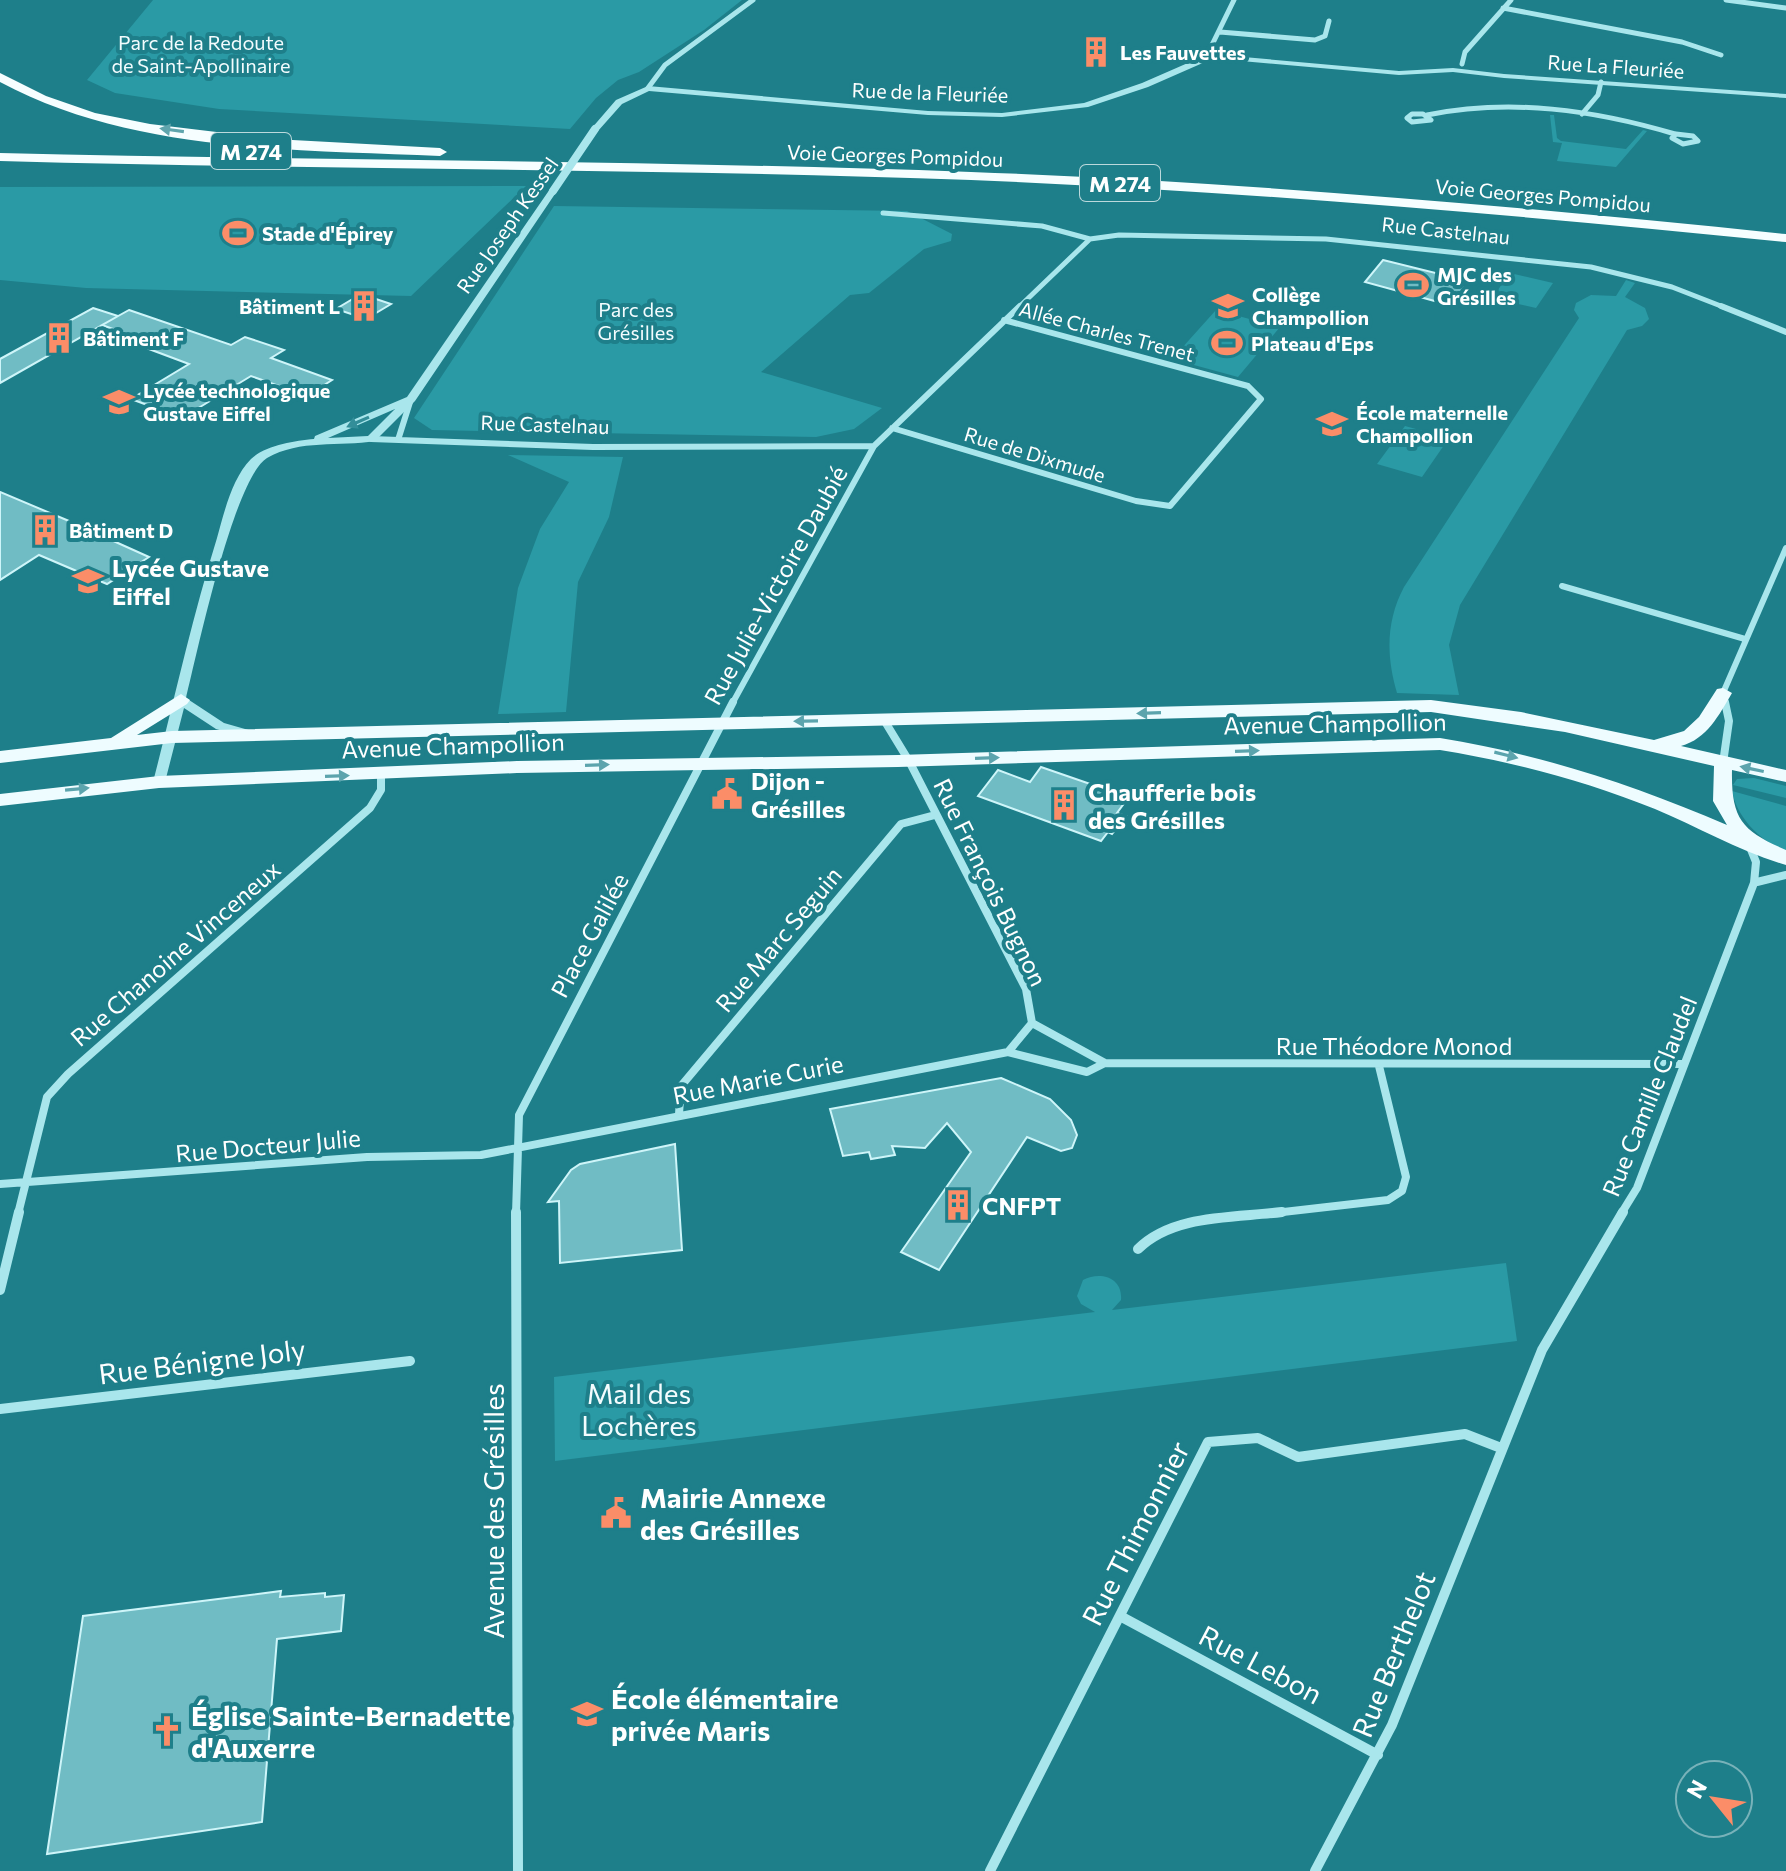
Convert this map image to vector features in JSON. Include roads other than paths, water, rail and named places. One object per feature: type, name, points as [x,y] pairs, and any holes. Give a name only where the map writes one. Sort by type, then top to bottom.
[{"type":"highway","points":[[0,77],[53,103],[172,130],[301,143],[501,156]]},
{"type":"highway","name":"Voie Georges Pompidou","points":[[2,154],[501,156],[967,165],[1383,189],[1786,226]]},
{"type":"highway","name":"Voie Georges Pompidou","points":[[2,154],[855,173],[1143,184],[1390,201],[1786,238]]},
{"type":"main road","points":[[1643,743],[1680,742],[1691,737],[1704,727],[1723,693]]},
{"type":"main road","points":[[102,745],[139,728],[181,700]]},
{"type":"main road","name":"Avenue Champollion","points":[[0,757],[172,737],[249,734],[1431,706],[1529,718],[1786,776]]},
{"type":"main road","name":"Avenue Champollion","points":[[0,800],[159,782],[703,762],[909,761],[1440,744],[1487,750],[1588,776],[1786,858]]},
{"type":"main road","points":[[1723,763],[1722,801],[1746,840]]},
{"type":"street","points":[[648,88],[653,77],[665,65],[736,17],[753,0]]},
{"type":"street","points":[[1205,56],[1234,0]]},
{"type":"street","points":[[1462,64],[1465,52],[1511,0]]},
{"type":"street","points":[[1726,0],[1786,8]]},
{"type":"street","points":[[1503,8],[1682,42],[1721,55]]},
{"type":"street","points":[[1220,32],[1315,40],[1325,36],[1329,21]]},
{"type":"street","name":"Rue de la Fleuriée","points":[[648,88],[928,113],[1002,115],[1085,105],[1145,85],[1205,56],[1399,73],[1453,70]]},
{"type":"street","points":[[1453,70],[1453,65],[1462,64],[1470,67],[1470,71]]},
{"type":"street","name":"Rue La Fleuriée","points":[[1453,70],[1786,97]]},
{"type":"street","points":[[1582,114],[1598,95],[1601,82]]},
{"type":"street","name":"Rue Joseph Kessel","points":[[371,439],[411,399],[447,349],[461,321],[595,129],[619,102],[648,88]]},
{"type":"street","points":[[1427,115],[1451,108],[1485,106],[1582,114],[1675,134],[1689,134],[1698,141],[1679,143],[1672,138],[1675,134]]},
{"type":"street","name":"Rue Castelnau","points":[[883,213],[1042,226],[1090,239],[1119,235],[1326,239],[1591,267],[1672,287],[1786,332]]},
{"type":"street","points":[[874,446],[1090,239]]},
{"type":"street","name":"Allée Charles Trenet","points":[[1004,320],[1248,386],[1261,396],[1260,402],[1170,506]]},
{"type":"street","points":[[305,443],[411,399]]},
{"type":"street","name":"Rue Joseph Kessel","points":[[398,440],[411,399]]},
{"type":"street","name":"Rue de Dixmude","points":[[892,428],[1136,501],[1170,506]]},
{"type":"street","name":"Rue Castelnau","points":[[159,782],[223,532],[246,470],[260,457],[305,443],[371,439],[593,447],[874,446]]},
{"type":"street","name":"Rue Julie-Victoire Daubié","points":[[712,742],[874,446]]},
{"type":"street","points":[[1723,763],[1729,721],[1723,693],[1786,548]]},
{"type":"street","points":[[1562,586],[1745,639]]},
{"type":"street","points":[[181,700],[220,726],[249,734]]},
{"type":"street","points":[[884,720],[909,761]]},
{"type":"street","name":"Place Galilée","points":[[516,1150],[516,1130],[524,1101],[712,742]]},
{"type":"street","name":"Rue François Bugnon","points":[[909,761],[1026,989],[1032,1023]]},
{"type":"street","name":"Rue Chanoine Vinceneux","points":[[0,1290],[23,1182],[47,1097],[77,1066],[370,808],[381,790],[381,774]]},
{"type":"street","name":"Rue Marc Seguin","points":[[679,1114],[681,1086],[901,824],[935,815]]},
{"type":"street","points":[[1746,840],[1757,858],[1757,882],[1786,875]]},
{"type":"street","name":"Rue Camille Claudel","points":[[1501,1448],[1542,1350],[1637,1188],[1744,905],[1757,882]]},
{"type":"street","points":[[1008,1052],[1032,1023],[1105,1063]]},
{"type":"street","name":"Rue Marie Curie","points":[[516,1150],[679,1114],[1008,1052]]},
{"type":"street","name":"Rue Théodore Monod","points":[[1008,1052],[1087,1072],[1105,1063],[1379,1066],[1683,1064]]},
{"type":"street","points":[[1138,1249],[1151,1236],[1175,1225],[1388,1200],[1402,1191],[1406,1177],[1379,1066]]},
{"type":"street","name":"Rue Docteur Julie","points":[[0,1184],[516,1150]]},
{"type":"street","name":"Avenue des Grésilles","points":[[516,1150],[518,1871]]},
{"type":"street","name":"Rue Bénigne Joly","points":[[0,1409],[410,1361]]},
{"type":"street","name":"Rue Thimonnier","points":[[990,1871],[1208,1442],[1258,1438],[1298,1457],[1465,1434],[1501,1448]]},
{"type":"street","name":"Rue Berthelot","points":[[1315,1871],[1378,1755],[1501,1448]]},
{"type":"street","name":"Rue Lebon","points":[[1120,1616],[1378,1755]]},
{"type":"place","name":"Les Fauvettes","points":[[1096,52]]},
{"type":"place","name":"Stade d'Épirey","points":[[238,233]]},
{"type":"place","name":"MJC des Grésilles","points":[[1413,285]]},
{"type":"place","name":"Bâtiment L","points":[[364,306]]},
{"type":"place","name":"Collège Champollion","points":[[1228,306]]},
{"type":"place","name":"Bâtiment F","points":[[59,338]]},
{"type":"place","name":"Plateau d'Eps","points":[[1227,343]]},
{"type":"place","name":"Lycée technologique Gustave Eiffel","points":[[119,402]]},
{"type":"place","name":"École maternelle Champollion","points":[[1332,424]]},
{"type":"place","name":"Bâtiment D","points":[[45,530]]},
{"type":"place","name":"Lycée Gustave Eiffel","points":[[88,581]]},
{"type":"place","name":"Dijon - Grésilles","points":[[727,794]]},
{"type":"place","name":"Chaufferie bois des Grésilles","points":[[1064,805]]},
{"type":"place","name":"CNFPT","points":[[958,1205]]},
{"type":"place","name":"Mairie Annexe des Grésilles","points":[[616,1513]]},
{"type":"place","name":"École élémentaire privée Maris","points":[[587,1714]]},
{"type":"place","name":"Église Sainte-Bernadette d'Auxerre","points":[[167,1731]]},
{"type":"park label","name":"Parc de la Redoute de Saint-Apollinaire","points":[[201,54]]},
{"type":"park label","name":"Parc des Grésilles","points":[[636,320]]},
{"type":"park label","name":"Mail des Lochères","points":[[639,1409]]}]
